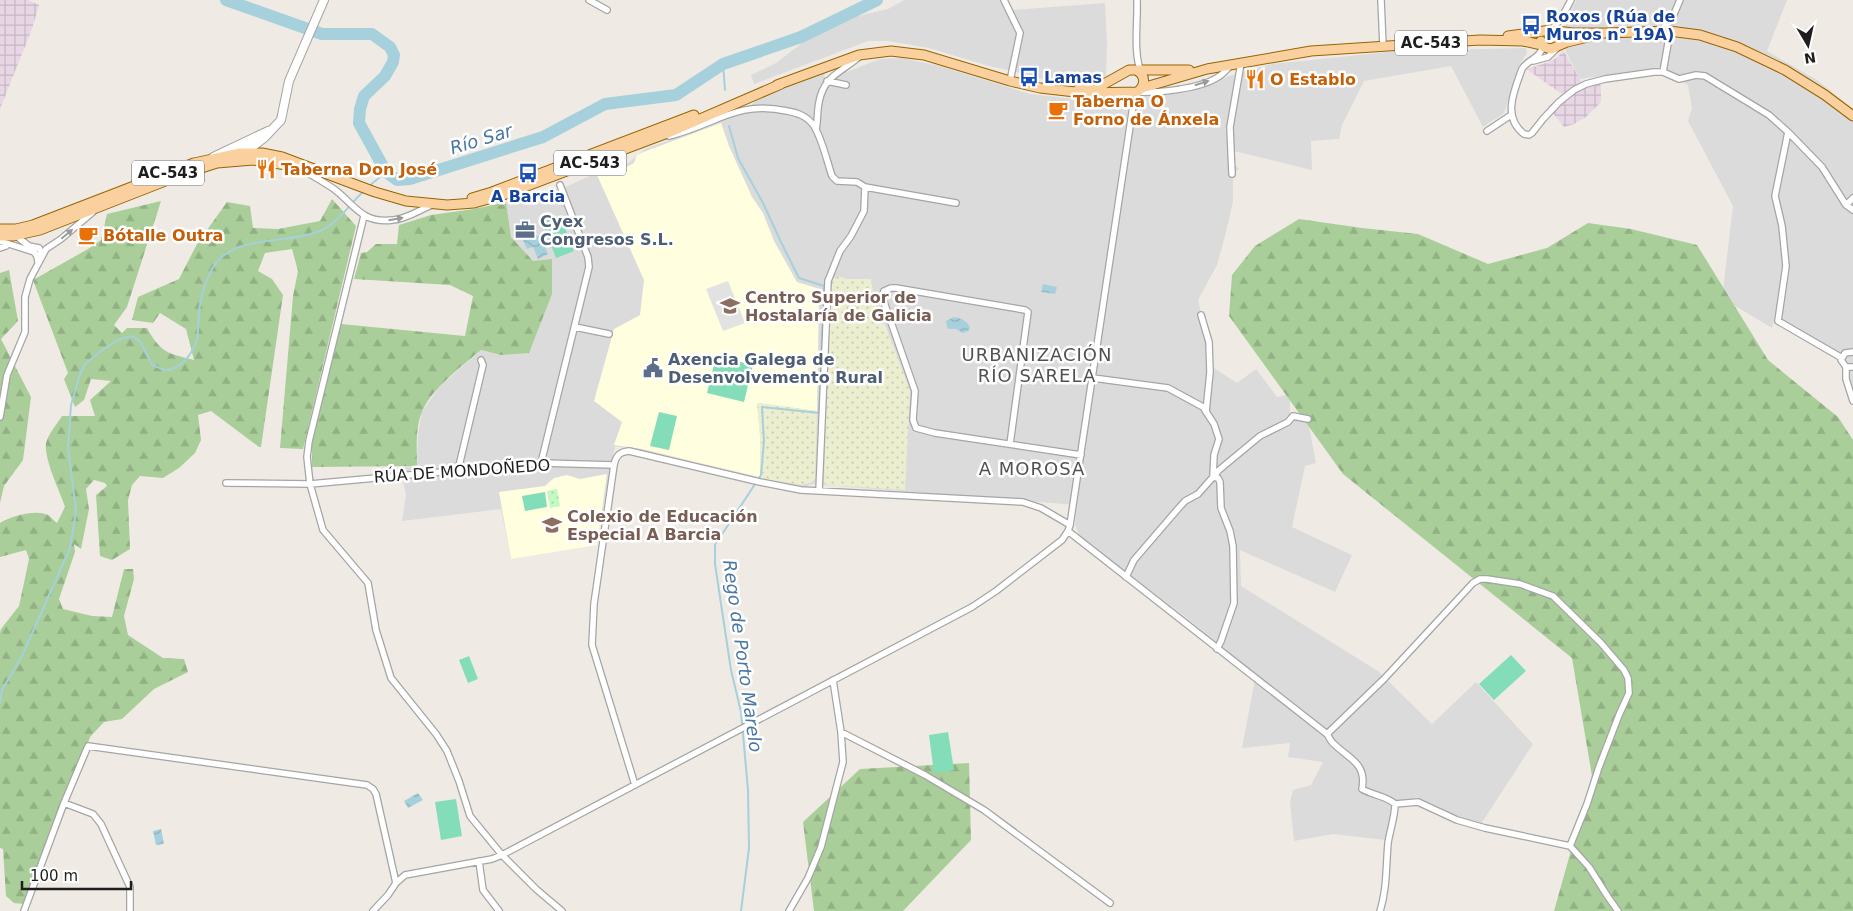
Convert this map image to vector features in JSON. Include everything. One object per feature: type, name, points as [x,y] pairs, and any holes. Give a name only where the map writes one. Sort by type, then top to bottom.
[{"type":"main road","name":"AC-543","points":[[434,205],[460,201],[492,192],[862,54],[891,51],[914,53],[1010,81],[1056,90],[1084,93],[1132,91],[1207,69],[1300,53],[1480,40],[1606,33],[1673,32],[1716,40],[1765,60],[1817,89],[1853,116]]},
{"type":"main road","name":"AC-543","points":[[1556,36],[1575,40],[1606,33]]},
{"type":"main road","points":[[1542,45],[1541,36],[1556,36]]},
{"type":"main road","name":"AC-543","points":[[1480,40],[1523,41],[1542,45],[1550,50],[1556,36]]},
{"type":"main road","name":"AC-543","points":[[1056,90],[1099,85],[1124,72],[1207,69]]},
{"type":"main road","points":[[1124,72],[1120,82],[1132,91],[1144,82],[1141,71]]},
{"type":"main road","name":"AC-543","points":[[0,233],[47,220],[184,167],[248,148],[282,157],[339,179],[414,203],[464,205],[495,198],[640,143],[780,84]]},
{"type":"main road","name":"AC-543","points":[[0,233],[9,233],[15,236],[40,230],[180,175],[217,163],[238,160],[260,160],[294,166],[339,179]]},
{"type":"street","points":[[248,148],[279,123],[282,117],[288,85],[324,0]]},
{"type":"street","points":[[589,0],[608,10]]},
{"type":"street","points":[[1004,0],[1020,33],[1010,81]]},
{"type":"street","points":[[1138,0],[1136,54],[1141,71]]},
{"type":"street","points":[[1381,0],[1382,46]]},
{"type":"street","points":[[1571,0],[1561,19],[1548,57],[1524,65],[1522,69],[1510,115],[1524,134],[1529,135],[1535,131],[1543,118],[1559,102],[1580,87],[1605,79],[1663,72],[1677,78],[1696,75],[1705,76],[1769,115],[1788,132],[1822,167],[1846,205],[1853,210]]},
{"type":"street","points":[[1658,31],[1672,19],[1680,0]]},
{"type":"street","points":[[1663,72],[1673,32],[1672,19]]},
{"type":"street","points":[[1531,62],[1540,53],[1542,45]]},
{"type":"street","points":[[816,129],[822,89],[827,81],[862,54]]},
{"type":"street","points":[[1124,72],[1136,54]]},
{"type":"street","points":[[1132,91],[1168,91],[1198,85],[1216,78],[1236,64]]},
{"type":"street","points":[[1232,174],[1230,127],[1236,64]]},
{"type":"street","points":[[827,81],[846,85]]},
{"type":"street","points":[[373,911],[400,878],[410,874],[492,859],[502,854],[984,600],[1058,544],[1068,531],[1070,524],[1133,106],[1132,91]]},
{"type":"street","points":[[1132,91],[1133,106]]},
{"type":"street","points":[[757,95],[757,102],[766,107],[803,116],[809,120],[816,129],[835,180],[840,182],[857,182],[865,187],[956,203]]},
{"type":"street","points":[[640,143],[674,135],[741,110],[766,107]]},
{"type":"street","points":[[1487,131],[1510,115]]},
{"type":"street","points":[[180,175],[248,148],[265,137],[272,129]]},
{"type":"street","points":[[1788,132],[1774,196],[1782,226],[1786,266],[1778,321],[1842,358]]},
{"type":"street","points":[[265,137],[265,147],[271,153]]},
{"type":"street","points":[[209,159],[230,148],[248,148],[282,157]]},
{"type":"street","points":[[248,148],[294,166],[339,194],[364,216],[379,220],[392,220],[405,217],[434,205]]},
{"type":"street","points":[[541,463],[589,267],[588,257],[560,185]]},
{"type":"street","points":[[819,491],[828,281],[840,251],[851,236],[864,211],[865,187]]},
{"type":"street","points":[[1846,205],[1853,198]]},
{"type":"street","points":[[0,417],[7,375],[24,332],[26,287],[42,255],[98,208]]},
{"type":"street","points":[[364,216],[308,449],[310,484],[323,530],[368,583],[376,630],[391,678],[436,734],[447,751],[470,816],[502,854],[536,889],[562,911]]},
{"type":"street","points":[[15,236],[29,246],[38,248],[42,255]]},
{"type":"street","points":[[0,241],[42,255]]},
{"type":"street","points":[[0,248],[8,244]]},
{"type":"street","points":[[1010,444],[1028,312],[896,288],[887,289],[883,294],[884,302],[915,391],[914,426],[921,431],[1081,455]]},
{"type":"street","points":[[1201,315],[1209,349],[1210,372],[1206,412]]},
{"type":"street","points":[[575,327],[609,334]]},
{"type":"street","points":[[1852,350],[1845,353],[1842,363],[1850,367],[1846,379],[1853,401]]},
{"type":"street","points":[[458,470],[483,365],[481,360]]},
{"type":"street","points":[[1093,378],[1168,388],[1203,407],[1214,424],[1219,439],[1214,455],[1214,477]]},
{"type":"street","points":[[1126,577],[1134,560],[1177,510],[1185,501],[1198,494],[1219,470],[1260,436],[1288,422],[1292,416],[1308,419]]},
{"type":"street","points":[[635,785],[592,646],[594,604],[614,465],[619,453],[629,451],[784,488],[1023,502],[1041,508],[1070,524]]},
{"type":"street","name":"RÚA DE MONDOÑEDO","points":[[226,483],[310,484],[541,463],[614,465]]},
{"type":"street","points":[[1214,477],[1218,478],[1220,482],[1222,508],[1233,546],[1234,594],[1234,603],[1217,649]]},
{"type":"street","points":[[1068,531],[1327,734],[1334,744],[1349,755],[1359,768],[1362,773],[1362,789],[1369,794],[1392,800],[1395,804],[1395,814],[1388,840],[1385,885],[1380,911]]},
{"type":"street","points":[[1327,734],[1384,679],[1473,583],[1480,579],[1487,579],[1520,584],[1553,596],[1601,643],[1624,670],[1628,678],[1629,693],[1615,724],[1570,846]]},
{"type":"street","points":[[790,911],[808,878],[821,847],[843,762],[841,732],[833,680]]},
{"type":"street","points":[[841,732],[925,775],[984,810],[1110,903]]},
{"type":"street","points":[[24,911],[64,803],[88,746],[367,785],[373,788],[376,794],[396,882]]},
{"type":"street","points":[[1395,804],[1418,802],[1457,820],[1485,828],[1570,846],[1589,867],[1618,911]]},
{"type":"street","points":[[64,803],[93,814],[101,824],[130,887],[130,911]]},
{"type":"street","points":[[479,861],[483,890],[499,911]]},
{"type":"shaded area","points":[[0,0],[28,0],[39,5],[32,29],[0,109]]},
{"type":"shaded area","points":[[904,0],[1006,0],[1013,10],[1105,3],[1106,76],[1093,82],[1056,84],[1030,75],[989,66],[929,48],[888,41],[868,41],[754,84],[751,75],[776,63],[814,34],[841,20],[888,9]]},
{"type":"shaded area","points":[[1577,0],[1787,0],[1767,51],[1817,80],[1853,109],[1853,395],[1834,350],[1775,317],[1772,328],[1722,298],[1733,206],[1688,121],[1692,108],[1688,85],[1660,67],[1580,79],[1566,52],[1564,19]]},
{"type":"shaded area","points":[[1526,48],[1527,53],[1520,64],[1504,113],[1483,127],[1451,66],[1364,81],[1342,125],[1339,139],[1311,141],[1312,170],[1234,151],[1233,165],[1239,168],[1233,176],[1233,202],[1225,236],[1217,265],[1198,300],[1214,368],[1237,383],[1256,369],[1277,397],[1290,394],[1290,414],[1308,421],[1316,463],[1305,466],[1292,527],[1352,555],[1335,592],[1240,550],[1241,586],[1378,671],[1432,724],[1476,682],[1533,744],[1481,824],[1464,819],[1416,797],[1411,801],[1390,801],[1394,809],[1385,840],[1333,834],[1294,841],[1290,802],[1293,790],[1311,785],[1323,762],[1288,757],[1290,743],[1242,748],[1256,674],[1182,614],[1080,537],[1075,524],[1077,505],[811,484],[806,487],[678,457],[615,446],[596,544],[511,559],[501,509],[402,521],[406,495],[400,467],[417,466],[418,434],[422,412],[439,387],[481,350],[501,355],[552,260],[533,261],[511,237],[506,202],[528,200],[548,195],[612,166],[625,166],[645,149],[743,112],[760,97],[825,73],[823,81],[880,59],[901,58],[940,66],[1030,94],[1065,98],[1116,98],[1188,92],[1229,76],[1272,64],[1398,51]]},
{"type":"shaded area","points":[[1563,50],[1581,83],[1596,79],[1601,86],[1601,102],[1586,117],[1564,127],[1548,107],[1562,94],[1526,69],[1549,62],[1558,57]]},
{"type":"shaded area","name":"Centro Superior de Hostalaría de Galicia","points":[[721,123],[729,146],[752,197],[763,213],[774,241],[797,282],[823,290],[819,297],[817,411],[758,403],[760,477],[642,449],[614,445],[622,422],[594,401],[614,329],[640,315],[644,280],[597,175],[617,165],[626,167],[634,163],[637,155]]},
{"type":"shaded area","points":[[838,276],[846,279],[871,279],[876,309],[886,327],[910,391],[905,490],[828,485],[824,482],[830,285],[833,279]]},
{"type":"shaded area","points":[[728,281],[745,323],[723,331],[706,289]]},
{"type":"shaded area","points":[[757,403],[817,411],[815,478],[813,482],[801,485],[760,477],[760,436]]},
{"type":"shaded area","name":"Colexio de Educación Especial A Barcia","points":[[607,474],[597,545],[511,559],[499,492],[545,486],[554,478],[567,475],[580,479]]},
{"type":"green space","points":[[332,199],[356,226],[303,449],[280,448],[293,296],[298,271],[292,249],[265,253],[258,271],[272,279],[283,295],[261,447],[211,411],[198,415],[201,440],[195,453],[179,468],[163,478],[140,476],[132,485],[128,500],[130,549],[112,560],[100,556],[96,495],[107,486],[105,483],[94,480],[86,489],[89,509],[81,549],[74,544],[75,552],[59,599],[63,609],[92,616],[112,617],[124,569],[133,569],[134,579],[124,616],[128,635],[163,658],[184,659],[188,672],[154,689],[122,719],[104,722],[90,737],[39,879],[24,904],[14,903],[6,896],[3,849],[0,848],[0,633],[19,606],[29,559],[26,550],[0,557],[0,523],[17,516],[43,513],[57,523],[65,507],[49,463],[46,446],[47,440],[62,416],[95,416],[90,400],[111,381],[91,379],[84,400],[75,407],[64,379],[68,373],[33,280],[101,240],[107,214],[161,201],[127,307],[114,325],[122,333],[127,328],[147,328],[156,343],[166,351],[194,360],[186,329],[160,313],[153,323],[132,320],[138,297],[179,279],[197,244],[227,202],[250,206],[253,228],[278,229],[320,221]]},
{"type":"green space","points":[[506,202],[511,237],[533,261],[552,259],[552,294],[529,353],[501,355],[481,350],[440,386],[426,403],[420,418],[417,439],[417,466],[312,467],[312,442],[341,324],[465,336],[473,296],[450,285],[354,279],[361,253],[367,252],[376,244],[397,244],[399,225],[431,215]]},
{"type":"green space","points":[[560,215],[574,251],[556,258],[542,222]]},
{"type":"green space","points":[[1299,219],[1418,234],[1488,264],[1547,248],[1588,223],[1631,229],[1697,245],[1768,360],[1838,417],[1853,440],[1853,911],[1554,911],[1592,776],[1572,658],[1343,474],[1229,316],[1232,275],[1255,246]]},
{"type":"green space","points":[[9,270],[18,321],[1,339],[31,397],[23,460],[4,486],[0,503],[0,273]]},
{"type":"green space","points":[[716,356],[753,365],[744,402],[707,393]]},
{"type":"green space","points":[[659,412],[677,416],[669,450],[650,446]]},
{"type":"green space","points":[[557,489],[560,506],[550,508],[547,491]]},
{"type":"green space","points":[[545,492],[547,507],[525,511],[522,496]]},
{"type":"green space","points":[[1511,655],[1526,671],[1494,700],[1479,684]]},
{"type":"green space","points":[[469,656],[478,679],[468,683],[459,660]]},
{"type":"green space","points":[[948,732],[954,770],[934,773],[929,735]]},
{"type":"green space","points":[[969,763],[971,840],[903,911],[814,911],[803,822],[860,769]]},
{"type":"green space","points":[[456,799],[462,836],[441,840],[435,802]]},
{"type":"water","points":[[540,235],[548,254],[538,259],[533,247],[527,249],[523,240]]},
{"type":"water","points":[[1043,284],[1057,287],[1055,294],[1041,292]]},
{"type":"water","points":[[954,317],[966,322],[970,328],[968,331],[963,333],[947,327],[946,321]]},
{"type":"water","points":[[418,793],[423,800],[408,808],[404,801]]},
{"type":"water","points":[[161,829],[164,844],[156,845],[153,831]]},
{"type":"waterway","name":"Río Sar","points":[[226,0],[322,34],[372,34],[390,47],[394,55],[393,62],[385,76],[364,96],[360,109],[359,123],[386,172],[397,180],[410,179],[543,137],[605,104],[676,95],[723,64],[801,37],[877,0]]},
{"type":"waterway","name":"Rego de Porto Marelo","points":[[723,64],[725,90]]},
{"type":"waterway","name":"Rego de Porto Marelo","points":[[729,126],[738,158],[763,203],[799,278],[824,286],[819,413],[762,407],[764,441],[761,475],[715,545],[715,564],[731,670],[741,712],[748,790],[749,848],[741,911]]},
{"type":"waterway","points":[[368,187],[386,172]]},
{"type":"waterway","points":[[0,703],[2,690],[22,656],[70,548],[76,511],[68,447],[71,405],[80,374],[85,364],[102,350],[120,339],[132,336],[140,341],[152,365],[166,370],[177,367],[186,360],[195,344],[203,291],[212,269],[221,258],[233,250],[246,245],[292,238],[320,231],[333,223],[365,190]]},
{"type":"place","name":"Roxos (Rúa de Muros n° 19A)","points":[[1531,25]]},
{"type":"place","name":"Lamas","points":[[1029,77]]},
{"type":"place","name":"O Establo","points":[[1255,79]]},
{"type":"place","name":"Taberna O Forno de Ánxela","points":[[1058,110]]},
{"type":"place","name":"Taberna Don José","points":[[266,169]]},
{"type":"place","name":"A Barcia","points":[[528,173]]},
{"type":"place","name":"Cyex Congresos S.L.","points":[[525,230]]},
{"type":"place","name":"Bótalle Outra","points":[[88,235]]},
{"type":"place","name":"Centro Superior de Hostalaría de Galicia","points":[[730,306]]},
{"type":"place","name":"Axencia Galega de Desenvolvemento Rural","points":[[653,368]]},
{"type":"place","name":"Colexio de Educación Especial A Barcia","points":[[552,525]]},
{"type":"district","name":"URBANIZACIÓN RÍO SARELA","points":[[1037,364]]},
{"type":"district","name":"A MOROSA","points":[[1032,468]]}]
